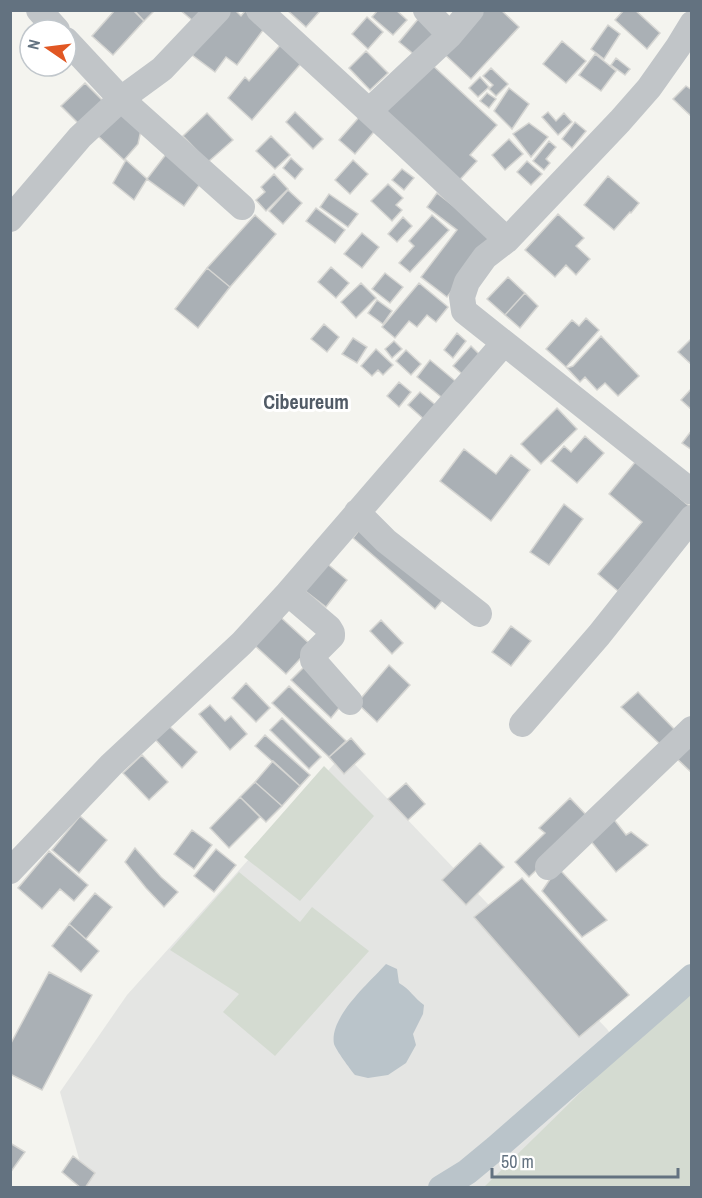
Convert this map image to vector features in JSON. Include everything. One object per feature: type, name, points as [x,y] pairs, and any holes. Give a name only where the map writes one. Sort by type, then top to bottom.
[{"type":"street","points":[[10,219],[80,137],[121,99],[162,69],[218,10]]},
{"type":"street","points":[[259,10],[507,240]]},
{"type":"street","points":[[426,10],[450,35]]},
{"type":"street","points":[[369,111],[450,35],[471,10]]},
{"type":"street","points":[[692,24],[650,88],[507,240],[485,257],[467,282],[462,297],[464,311],[692,492]]},
{"type":"street","points":[[78,53],[121,99],[242,207]]},
{"type":"street","points":[[10,871],[111,765],[242,643],[504,343]]},
{"type":"street","points":[[357,512],[386,541],[479,614]]},
{"type":"street","points":[[522,724],[599,635],[692,518]]},
{"type":"street","points":[[288,593],[332,633],[332,636],[312,655],[313,660],[350,702]]},
{"type":"street","points":[[548,867],[692,729]]},
{"type":"shaded area","points":[[344,753],[607,1029],[691,1152],[691,1187],[87,1187],[60,1092],[127,995]]},
{"type":"shaded area","points":[[324,766],[374,816],[300,901],[244,857]]},
{"type":"shaded area","points":[[239,872],[300,922],[312,907],[369,951],[275,1056],[223,1012],[239,994],[170,950]]},
{"type":"shaded area","points":[[386,964],[397,969],[399,983],[424,1005],[423,1014],[413,1034],[416,1045],[406,1063],[388,1075],[368,1078],[355,1075],[334,1044],[334,1034],[352,1001]]},
{"type":"shaded area","points":[[691,986],[691,1187],[484,1187],[589,1084]]},
{"type":"building","points":[[115,10],[133,10],[144,21],[113,55],[92,36]]},
{"type":"building","points":[[134,10],[155,10],[144,21]]},
{"type":"building","points":[[180,10],[211,10],[198,25]]},
{"type":"building","points":[[225,10],[235,10],[241,16],[245,11],[266,26],[237,65],[226,57],[215,72],[192,55]]},
{"type":"building","points":[[287,10],[321,10],[306,27]]},
{"type":"building","points":[[378,10],[396,10],[407,20],[393,35],[372,17]]},
{"type":"building","points":[[476,10],[501,10],[519,27],[471,79],[440,50]]},
{"type":"building","points":[[624,10],[635,10],[660,33],[647,49],[615,20]]},
{"type":"building","points":[[367,17],[383,32],[368,49],[352,34]]},
{"type":"building","points":[[419,18],[442,36],[422,61],[399,42]]},
{"type":"building","points":[[608,25],[620,34],[604,59],[591,49]]},
{"type":"building","points":[[562,41],[586,61],[566,83],[543,64]]},
{"type":"building","points":[[283,42],[304,60],[252,120],[228,98],[245,77],[249,81]]},
{"type":"building","points":[[366,51],[388,73],[370,90],[349,68]]},
{"type":"building","points":[[595,54],[616,71],[601,91],[579,75]]},
{"type":"building","points":[[616,58],[630,69],[625,75],[611,65]]},
{"type":"building","points":[[429,62],[497,125],[470,155],[477,161],[454,186],[379,115]]},
{"type":"building","points":[[491,68],[508,84],[496,96],[489,89],[493,85],[483,76]]},
{"type":"building","points":[[480,77],[489,87],[478,97],[469,88]]},
{"type":"building","points":[[85,83],[104,102],[81,126],[61,106]]},
{"type":"building","points":[[686,86],[692,90],[692,117],[673,99]]},
{"type":"building","points":[[509,88],[529,104],[512,129],[494,111]]},
{"type":"building","points":[[487,93],[496,99],[489,108],[480,101]]},
{"type":"building","points":[[120,110],[141,130],[138,144],[124,160],[97,135]]},
{"type":"building","points":[[295,112],[323,139],[313,149],[286,122]]},
{"type":"building","points":[[548,112],[556,121],[564,113],[572,122],[558,135],[542,117]]},
{"type":"building","points":[[207,113],[233,140],[208,162],[183,136]]},
{"type":"building","points":[[362,114],[378,127],[355,154],[339,140]]},
{"type":"building","points":[[575,122],[586,131],[572,148],[562,139]]},
{"type":"building","points":[[529,123],[548,137],[531,157],[513,134]]},
{"type":"building","points":[[271,136],[290,155],[275,169],[256,151]]},
{"type":"building","points":[[509,139],[523,154],[505,170],[492,155]]},
{"type":"building","points":[[549,141],[556,147],[546,159],[550,163],[544,170],[533,161]]},
{"type":"building","points":[[170,149],[206,176],[184,206],[147,179]]},
{"type":"building","points":[[291,158],[303,169],[295,179],[283,168]]},
{"type":"building","points":[[126,160],[147,179],[134,200],[113,183]]},
{"type":"building","points":[[353,160],[368,174],[350,194],[335,180]]},
{"type":"building","points":[[527,161],[542,174],[531,185],[517,172]]},
{"type":"building","points":[[402,169],[414,178],[404,190],[392,180]]},
{"type":"building","points":[[274,174],[288,189],[266,211],[256,200],[265,192],[261,187]]},
{"type":"building","points":[[608,176],[639,203],[614,230],[584,205]]},
{"type":"building","points":[[388,184],[403,198],[396,205],[402,210],[392,221],[371,201]]},
{"type":"building","points":[[288,190],[302,203],[283,224],[269,211]]},
{"type":"building","points":[[437,193],[494,238],[447,297],[421,277],[457,230],[427,207]]},
{"type":"building","points":[[329,194],[358,214],[348,227],[320,207]]},
{"type":"building","points":[[316,208],[345,230],[335,243],[306,221]]},
{"type":"building","points":[[558,214],[584,238],[576,246],[590,259],[576,275],[566,265],[555,277],[525,250]]},
{"type":"building","points":[[255,215],[276,234],[230,287],[207,268]]},
{"type":"building","points":[[432,215],[449,230],[410,272],[399,263],[414,246],[409,241]]},
{"type":"building","points":[[403,217],[412,226],[397,242],[388,234]]},
{"type":"building","points":[[362,233],[379,247],[362,268],[344,254]]},
{"type":"building","points":[[331,267],[349,283],[336,298],[318,282]]},
{"type":"building","points":[[207,268],[230,287],[198,328],[175,309]]},
{"type":"building","points":[[385,273],[403,287],[390,303],[372,289]]},
{"type":"building","points":[[508,277],[525,293],[505,315],[487,299]]},
{"type":"building","points":[[361,283],[376,298],[356,318],[341,302]]},
{"type":"building","points":[[419,283],[448,307],[436,322],[427,315],[417,327],[409,321],[395,338],[382,327]]},
{"type":"building","points":[[525,293],[538,306],[520,328],[505,315]]},
{"type":"building","points":[[377,300],[392,311],[383,324],[368,313]]},
{"type":"building","points":[[586,318],[599,330],[566,367],[546,349],[572,320],[579,326]]},
{"type":"building","points":[[324,324],[339,337],[327,352],[311,339]]},
{"type":"building","points":[[457,333],[466,341],[453,358],[444,350]]},
{"type":"building","points":[[601,336],[639,376],[618,396],[605,383],[597,390],[585,377],[580,382],[567,368],[573,366]]},
{"type":"building","points":[[353,338],[367,347],[357,363],[342,354]]},
{"type":"building","points":[[692,338],[692,365],[678,352]]},
{"type":"building","points":[[394,341],[402,349],[392,358],[385,349]]},
{"type":"building","points":[[471,346],[486,361],[469,380],[453,366]]},
{"type":"building","points":[[376,349],[393,365],[383,375],[378,370],[372,376],[361,366]]},
{"type":"building","points":[[406,350],[421,364],[411,375],[396,361]]},
{"type":"building","points":[[430,360],[460,385],[446,401],[417,377]]},
{"type":"building","points":[[399,382],[411,392],[399,407],[387,396]]},
{"type":"building","points":[[692,388],[692,410],[681,400]]},
{"type":"building","points":[[420,392],[438,407],[426,421],[408,405]]},
{"type":"building","points":[[557,408],[577,429],[541,464],[521,444]]},
{"type":"building","points":[[692,430],[692,450],[682,443]]},
{"type":"building","points":[[585,436],[604,453],[577,483],[551,461],[564,446],[571,452]]},
{"type":"building","points":[[464,449],[496,474],[511,455],[530,470],[491,521],[440,481]]},
{"type":"building","points":[[636,461],[689,506],[618,591],[598,574],[642,522],[609,494]]},
{"type":"building","points":[[564,504],[583,519],[549,565],[530,552]]},
{"type":"building","points":[[363,525],[446,596],[435,609],[353,538]]},
{"type":"building","points":[[325,562],[347,580],[326,607],[304,590]]},
{"type":"building","points":[[276,613],[312,646],[286,674],[250,641]]},
{"type":"building","points":[[381,620],[403,643],[392,654],[370,631]]},
{"type":"building","points":[[511,626],[531,641],[511,666],[492,652]]},
{"type":"building","points":[[307,664],[343,703],[331,718],[291,680]]},
{"type":"building","points":[[389,665],[410,685],[377,722],[357,703]]},
{"type":"building","points":[[246,683],[270,708],[256,722],[232,698]]},
{"type":"building","points":[[289,686],[346,741],[329,757],[272,703]]},
{"type":"building","points":[[638,692],[676,731],[661,745],[621,707]]},
{"type":"building","points":[[210,705],[225,721],[231,716],[247,734],[230,750],[199,714]]},
{"type":"building","points":[[282,718],[321,757],[309,769],[270,730]]},
{"type":"building","points":[[170,727],[197,752],[182,768],[154,738]]},
{"type":"building","points":[[265,735],[310,775],[300,786],[255,746]]},
{"type":"building","points":[[692,736],[692,773],[672,754]]},
{"type":"building","points":[[351,738],[365,754],[344,774],[329,757]]},
{"type":"building","points":[[142,755],[168,782],[149,800],[123,773]]},
{"type":"building","points":[[273,761],[300,786],[282,806],[255,782]]},
{"type":"building","points":[[255,782],[282,806],[266,822],[240,797]]},
{"type":"building","points":[[406,783],[425,804],[408,820],[388,799]]},
{"type":"building","points":[[240,797],[260,817],[229,848],[210,828]]},
{"type":"building","points":[[570,798],[590,819],[529,877],[515,862],[545,833],[539,828]]},
{"type":"building","points":[[80,816],[107,840],[79,873],[52,850]]},
{"type":"building","points":[[612,817],[626,835],[631,832],[648,845],[616,872],[590,840]]},
{"type":"building","points":[[192,830],[212,845],[194,869],[174,854]]},
{"type":"building","points":[[480,843],[504,867],[466,905],[442,880]]},
{"type":"building","points":[[135,848],[178,892],[164,907],[125,862]]},
{"type":"building","points":[[216,849],[236,865],[214,892],[194,876]]},
{"type":"building","points":[[49,851],[88,885],[74,901],[60,889],[42,909],[18,888]]},
{"type":"building","points":[[561,871],[607,920],[582,937],[542,891],[555,872]]},
{"type":"building","points":[[522,878],[629,995],[579,1037],[474,917]]},
{"type":"building","points":[[95,893],[112,907],[86,939],[69,924]]},
{"type":"building","points":[[69,924],[99,951],[81,972],[52,946]]},
{"type":"building","points":[[49,972],[92,995],[42,1090],[10,1074],[10,1045]]},
{"type":"building","points":[[10,1143],[25,1152],[10,1173]]},
{"type":"building","points":[[73,1156],[95,1173],[85,1188],[81,1188],[62,1172]]},
{"type":"waterway","points":[[441,1188],[467,1172],[496,1148],[692,977]]},
{"type":"district","name":"Cibeureum","points":[[306,402]]}]
